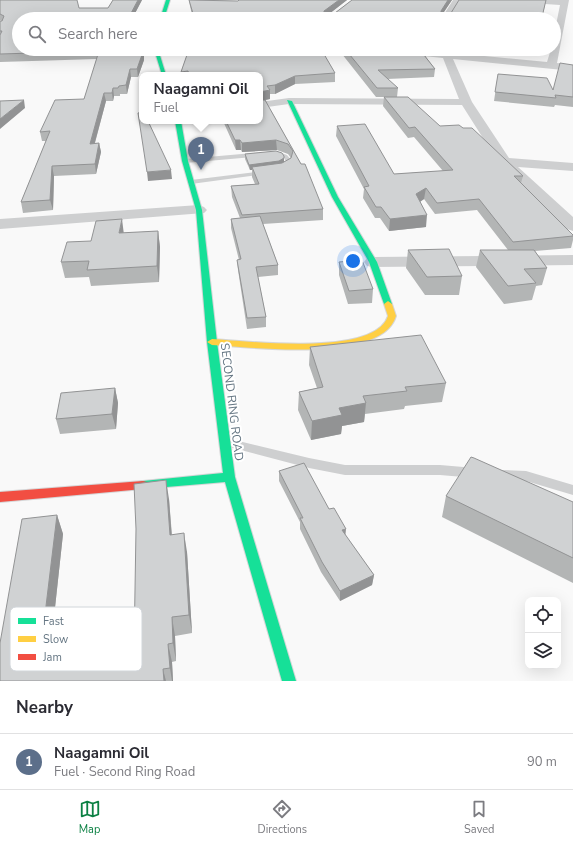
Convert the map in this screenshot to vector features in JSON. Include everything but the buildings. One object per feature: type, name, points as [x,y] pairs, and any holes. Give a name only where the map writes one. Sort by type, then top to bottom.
[{"type":"street","points":[[164,12],[168,0]]},
{"type":"street","points":[[450,12],[458,0]]},
{"type":"street","points":[[514,0],[565,2],[561,25]]},
{"type":"street","points":[[158,56],[163,72]]},
{"type":"street","points":[[447,56],[466,102],[505,162],[573,226]]},
{"type":"street","points":[[456,56],[573,68]]},
{"type":"street","points":[[551,66],[554,56]]},
{"type":"street","points":[[263,105],[289,102],[466,102]]},
{"type":"street","points":[[212,342],[305,347],[348,343],[370,337],[388,326],[392,316],[373,262],[335,198],[289,102]]},
{"type":"street","name":"SECOND RING ROAD","points":[[179,124],[185,161],[199,210],[212,342],[229,477],[289,681]]},
{"type":"street","points":[[505,162],[573,167]]},
{"type":"street","points":[[0,224],[199,210]]},
{"type":"street","points":[[373,262],[573,260]]},
{"type":"street","points":[[0,497],[229,477]]},
{"type":"lane","points":[[185,161],[276,153],[285,156],[288,161],[288,166],[281,170],[191,182]]},
{"type":"lane","points":[[225,442],[309,463],[345,470],[440,470],[526,476],[573,490]]},
{"type":"traffic: fast","points":[[164,12],[168,0]]},
{"type":"traffic: fast","points":[[158,56],[163,72]]},
{"type":"traffic: fast","points":[[289,101],[335,197],[373,262],[388,304]]},
{"type":"traffic: fast","points":[[179,124],[185,161],[199,210],[212,342],[229,477],[289,681]]},
{"type":"traffic: fast","points":[[143,485],[229,477]]},
{"type":"traffic: slow","points":[[212,342],[302,347],[350,343],[371,337],[387,327],[392,316],[388,304]]},
{"type":"traffic: jam","points":[[0,497],[143,485]]},
{"type":"place","name":"Naagamni Oil","points":[[201,170]]}]
